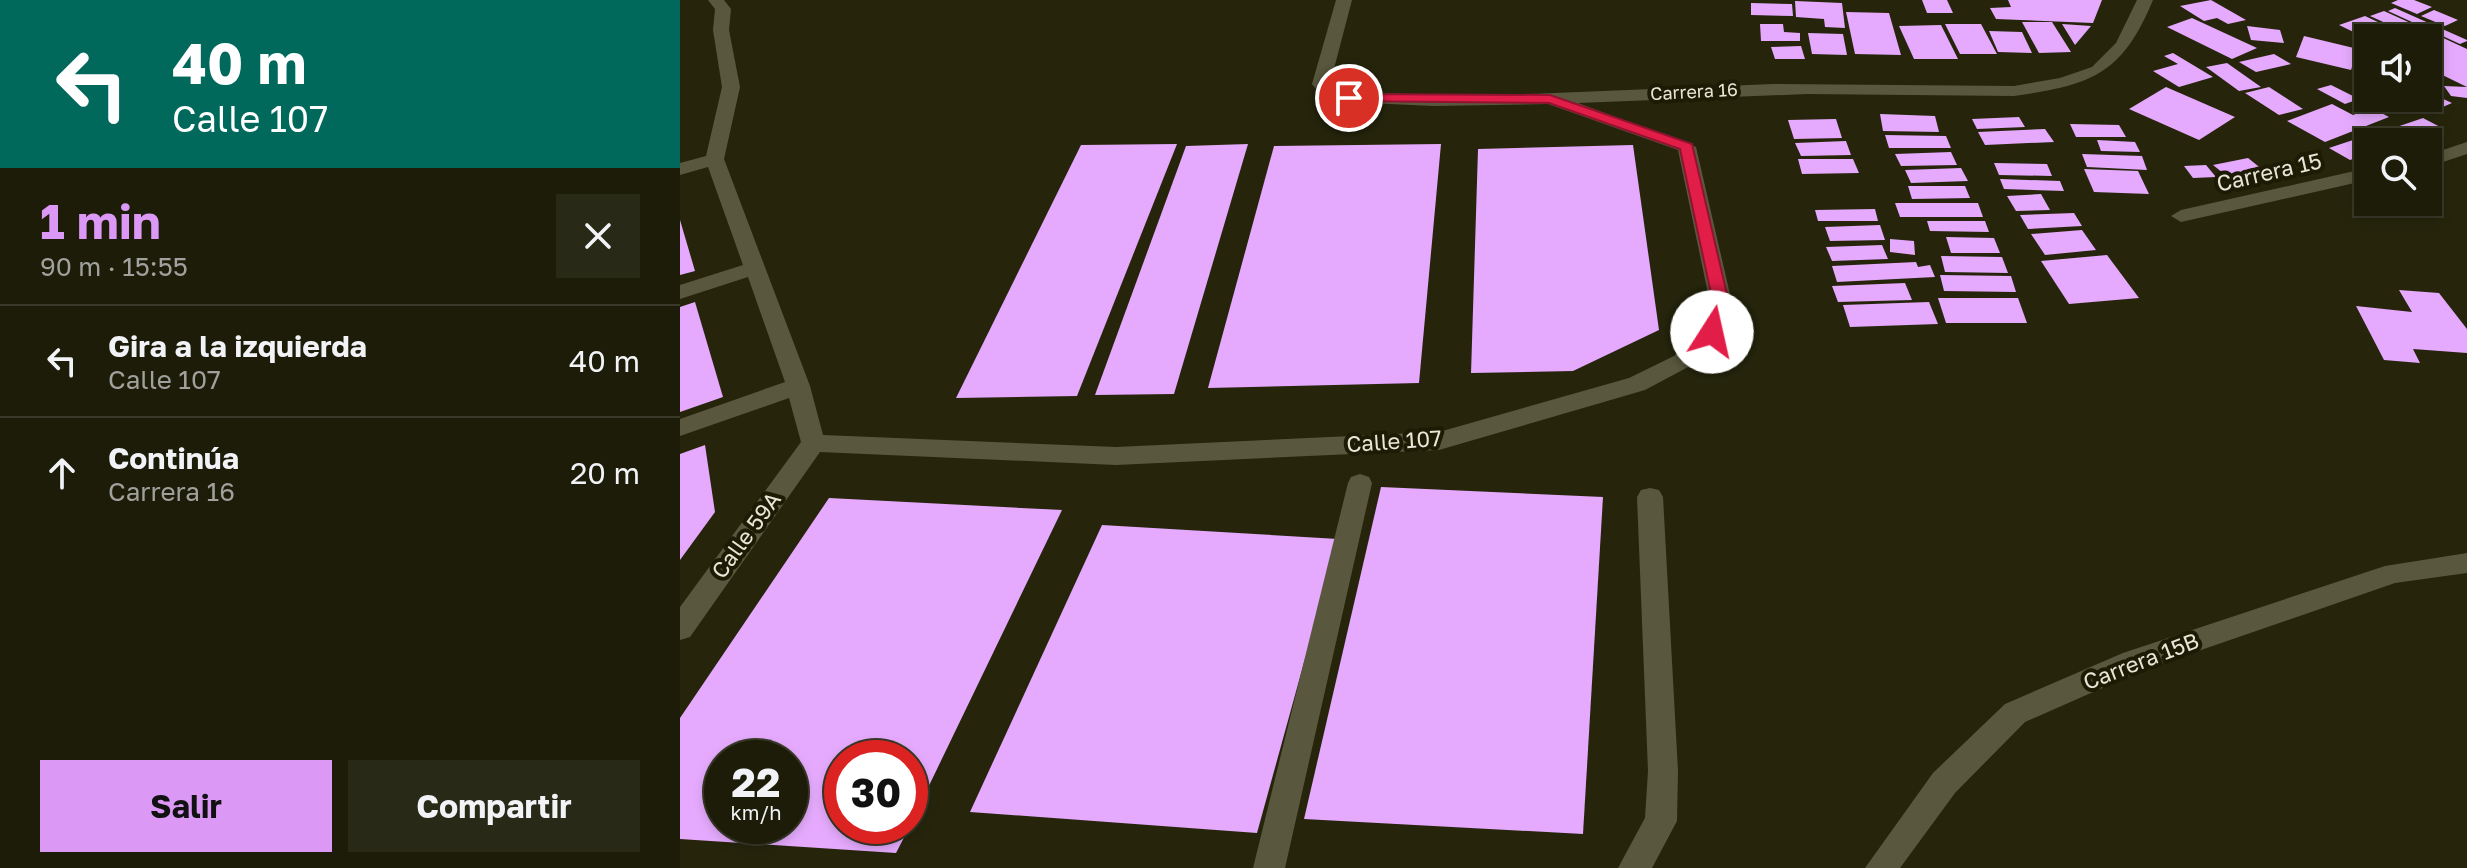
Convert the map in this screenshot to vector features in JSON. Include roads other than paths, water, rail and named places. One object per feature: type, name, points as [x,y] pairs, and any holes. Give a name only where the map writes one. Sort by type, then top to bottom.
[{"type":"street","points":[[716,0],[723,9],[721,30],[731,87],[715,159],[798,386],[813,443]]},
{"type":"street","name":"Carrera 16","points":[[1344,0],[1321,84],[1331,97],[1550,99],[1744,89],[2014,91],[2057,85],[2094,74],[2110,63],[2132,35],[2145,0]]},
{"type":"street","name":"Calle 107","points":[[813,443],[1116,456],[1439,441],[1637,384],[1682,361],[1712,332],[1721,303],[1687,147],[1550,99]]},
{"type":"street","points":[[2442,156],[2467,148]]},
{"type":"street","points":[[680,169],[715,159]]},
{"type":"street","name":"Carrera 15","points":[[2181,216],[2354,177]]},
{"type":"street","points":[[680,292],[755,268]]},
{"type":"street","points":[[680,428],[798,386]]},
{"type":"street","name":"Calle 59A","points":[[680,629],[813,443]]},
{"type":"street","points":[[1269,868],[1360,483]]},
{"type":"street","points":[[1634,868],[1661,821],[1650,497]]},
{"type":"street","name":"Carrera 15B","points":[[1881,868],[1944,783],[2015,713],[2133,661],[2394,573],[2467,563]]}]
